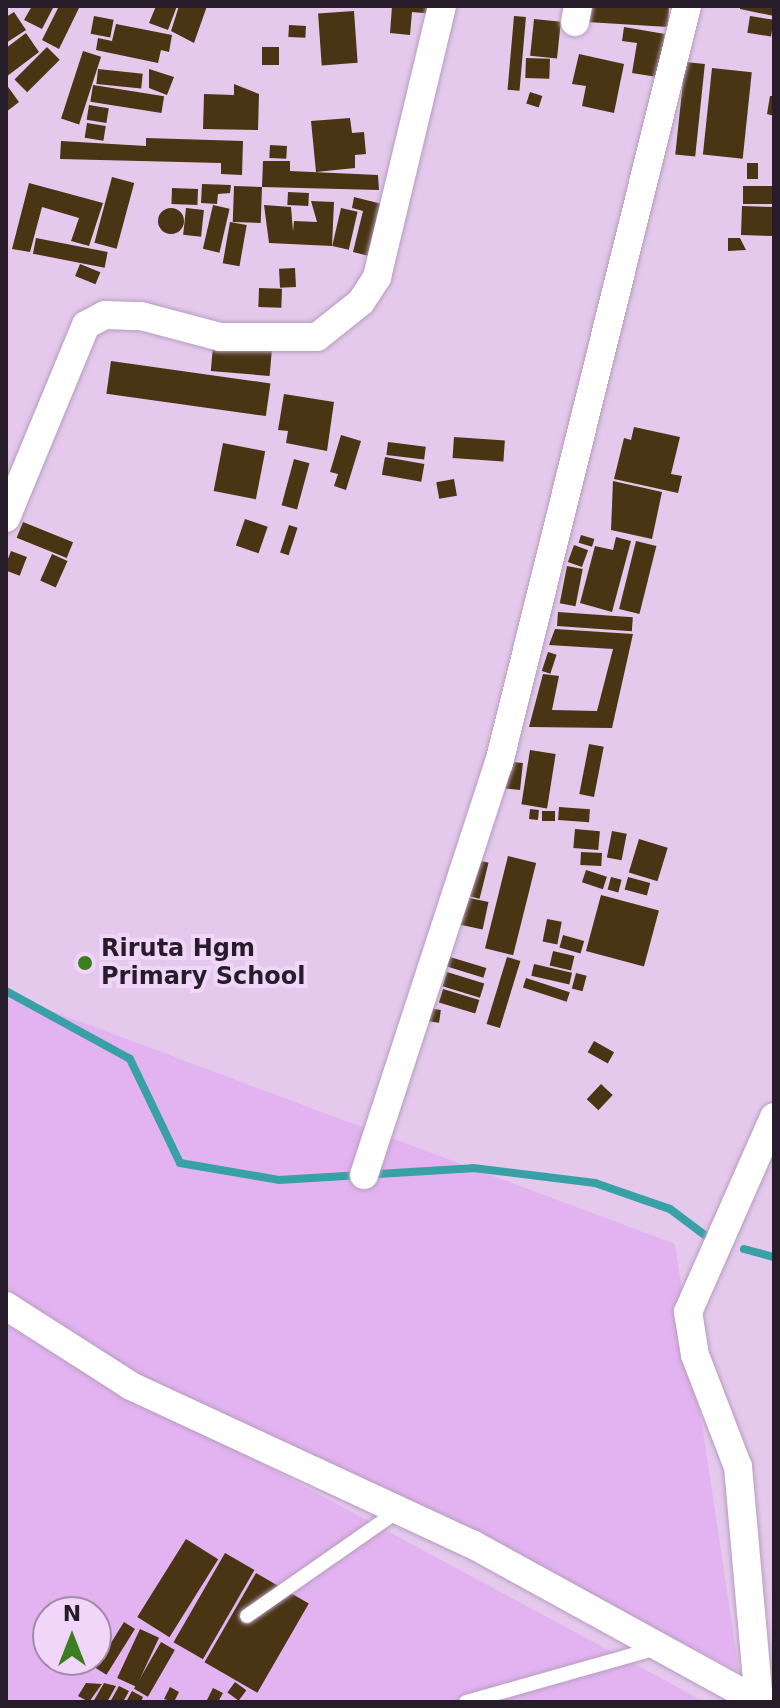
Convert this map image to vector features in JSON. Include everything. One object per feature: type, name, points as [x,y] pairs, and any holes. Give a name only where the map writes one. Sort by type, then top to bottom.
[{"type":"street","points":[[6,518],[86,325],[105,315],[141,316],[220,337],[317,337],[344,322],[377,277],[442,6]]},
{"type":"street","points":[[364,1175],[499,763],[687,6]]},
{"type":"street","points":[[759,1702],[738,1467],[695,1355],[688,1312],[774,1117]]},
{"type":"street","points":[[6,1306],[131,1386],[399,1510],[665,1646],[759,1702]]},
{"type":"lane","points":[[247,1616],[399,1510]]},
{"type":"lane","points":[[466,1702],[665,1646]]},
{"type":"shaded area","points":[[6,994],[675,1244],[739,1671],[6,1315]]},
{"type":"shaded area","points":[[6,1326],[705,1702],[6,1702]]},
{"type":"building","points":[[32,6],[54,6],[42,29],[24,20]]},
{"type":"building","points":[[59,6],[80,6],[59,49],[42,40]]},
{"type":"building","points":[[156,6],[177,6],[168,30],[149,23]]},
{"type":"building","points":[[179,6],[207,6],[194,43],[171,31]]},
{"type":"building","points":[[392,6],[435,6],[434,14],[412,12],[410,35],[390,33]]},
{"type":"building","points":[[588,6],[669,6],[668,27],[587,22]]},
{"type":"building","points":[[740,6],[774,6],[774,16],[740,9]]},
{"type":"building","points":[[354,11],[358,63],[322,65],[318,14]]},
{"type":"building","points":[[14,12],[26,30],[6,43],[6,17]]},
{"type":"building","points":[[94,16],[114,20],[110,37],[91,34]]},
{"type":"building","points":[[514,16],[526,17],[520,91],[508,90]]},
{"type":"building","points":[[750,16],[774,20],[771,37],[747,33]]},
{"type":"building","points":[[534,19],[561,22],[557,59],[530,56]]},
{"type":"building","points":[[116,24],[172,35],[169,52],[161,50],[158,63],[96,50],[98,38],[112,41]]},
{"type":"building","points":[[289,25],[306,26],[305,38],[288,37]]},
{"type":"building","points":[[624,27],[665,34],[657,77],[632,73],[637,43],[622,41]]},
{"type":"building","points":[[26,33],[39,52],[6,77],[6,48]]},
{"type":"building","points":[[47,47],[60,60],[27,92],[14,80]]},
{"type":"building","points":[[262,47],[279,47],[279,65],[262,65]]},
{"type":"building","points":[[83,51],[101,57],[79,124],[61,119]]},
{"type":"building","points":[[579,54],[624,64],[614,113],[582,106],[586,86],[572,84]]},
{"type":"building","points":[[526,58],[550,59],[549,79],[525,78]]},
{"type":"building","points":[[685,62],[705,64],[695,157],[675,154]]},
{"type":"building","points":[[712,68],[752,72],[743,159],[703,155]]},
{"type":"building","points":[[98,69],[143,74],[141,89],[96,84]]},
{"type":"building","points":[[149,69],[174,77],[167,95],[149,88]]},
{"type":"building","points":[[6,84],[19,102],[6,112]]},
{"type":"building","points":[[234,84],[259,94],[258,130],[203,129],[204,94],[234,95]]},
{"type":"building","points":[[93,85],[164,96],[161,113],[90,102]]},
{"type":"building","points":[[530,92],[542,96],[539,107],[526,103]]},
{"type":"building","points":[[770,96],[774,96],[774,116],[767,114]]},
{"type":"building","points":[[89,105],[109,108],[106,123],[87,120]]},
{"type":"building","points":[[350,118],[352,133],[364,132],[366,154],[355,155],[355,168],[316,172],[311,121]]},
{"type":"building","points":[[87,123],[106,126],[103,141],[85,138]]},
{"type":"building","points":[[146,138],[243,141],[242,175],[221,174],[221,163],[60,159],[61,141],[146,146]]},
{"type":"building","points":[[270,145],[287,146],[286,159],[269,158]]},
{"type":"building","points":[[263,161],[290,161],[290,171],[378,175],[379,190],[262,187]]},
{"type":"building","points":[[747,163],[758,163],[758,179],[747,179]]},
{"type":"building","points":[[112,177],[134,183],[117,249],[94,243]]},
{"type":"building","points":[[29,183],[103,203],[89,246],[71,241],[79,218],[42,207],[30,252],[12,249]]},
{"type":"building","points":[[202,184],[231,185],[230,193],[218,194],[217,204],[201,203]]},
{"type":"building","points":[[234,186],[262,187],[261,223],[233,222]]},
{"type":"building","points":[[743,186],[774,186],[774,204],[743,204]]},
{"type":"building","points":[[172,188],[198,189],[197,205],[171,204]]},
{"type":"building","points":[[288,192],[309,193],[308,206],[287,205]]},
{"type":"building","points":[[354,197],[382,204],[369,256],[353,252],[363,211],[352,208]]},
{"type":"building","points":[[311,201],[334,202],[332,246],[269,243],[264,205],[291,207],[293,231],[294,221],[317,222]]},
{"type":"building","points":[[213,205],[230,209],[219,253],[203,249]]},
{"type":"building","points":[[742,206],[774,207],[773,236],[741,235]]},
{"type":"building","points":[[171,208],[180,212],[184,221],[180,230],[171,234],[162,230],[158,221],[162,212]]},
{"type":"building","points":[[186,208],[204,210],[201,237],[183,235]]},
{"type":"building","points":[[341,208],[358,212],[349,250],[332,246]]},
{"type":"building","points":[[230,222],[247,225],[239,266],[223,263]]},
{"type":"building","points":[[36,238],[108,252],[105,268],[33,254]]},
{"type":"building","points":[[728,238],[740,238],[746,250],[728,251]]},
{"type":"building","points":[[80,264],[100,272],[96,284],[75,276]]},
{"type":"building","points":[[295,268],[296,287],[280,288],[279,269]]},
{"type":"building","points":[[259,288],[282,289],[281,308],[258,307]]},
{"type":"building","points":[[213,346],[272,351],[270,376],[211,371]]},
{"type":"building","points":[[111,361],[270,383],[266,416],[106,394]]},
{"type":"building","points":[[284,394],[334,402],[327,451],[286,443],[288,431],[278,430]]},
{"type":"building","points":[[634,427],[680,437],[671,474],[682,476],[678,493],[614,479],[624,438],[631,440]]},
{"type":"building","points":[[341,435],[361,441],[346,490],[334,486],[338,474],[330,472]]},
{"type":"building","points":[[454,437],[505,441],[503,462],[453,458]]},
{"type":"building","points":[[388,442],[426,447],[424,460],[386,455]]},
{"type":"building","points":[[223,443],[265,451],[256,499],[214,491]]},
{"type":"building","points":[[385,457],[424,464],[421,482],[382,475]]},
{"type":"building","points":[[294,459],[309,463],[297,510],[282,505]]},
{"type":"building","points":[[454,479],[457,496],[439,499],[436,482]]},
{"type":"building","points":[[613,481],[662,492],[652,539],[611,530]]},
{"type":"building","points":[[245,519],[268,527],[259,553],[236,545]]},
{"type":"building","points":[[23,522],[73,542],[67,558],[17,538]]},
{"type":"building","points":[[289,525],[298,528],[289,555],[280,553]]},
{"type":"building","points":[[581,535],[594,539],[592,547],[579,543]]},
{"type":"building","points":[[616,537],[631,541],[612,612],[580,603],[595,546],[613,550]]},
{"type":"building","points":[[636,541],[656,546],[639,614],[619,609]]},
{"type":"building","points":[[574,545],[588,550],[582,567],[568,562]]},
{"type":"building","points":[[11,551],[27,557],[20,576],[6,571]]},
{"type":"building","points":[[52,554],[68,561],[56,587],[40,580]]},
{"type":"building","points":[[567,566],[583,569],[575,606],[560,603]]},
{"type":"building","points":[[558,612],[633,617],[632,631],[557,626]]},
{"type":"building","points":[[555,629],[633,634],[612,728],[529,727],[543,674],[559,676],[552,710],[597,711],[613,649],[549,645]]},
{"type":"building","points":[[548,652],[557,655],[550,674],[542,671]]},
{"type":"building","points":[[589,744],[604,747],[594,797],[579,794]]},
{"type":"building","points":[[530,750],[556,754],[547,808],[521,804]]},
{"type":"building","points":[[503,761],[523,763],[520,790],[500,788]]},
{"type":"building","points":[[559,807],[590,809],[589,822],[558,820]]},
{"type":"building","points":[[530,809],[539,810],[538,820],[529,819]]},
{"type":"building","points":[[542,811],[555,811],[555,821],[542,821]]},
{"type":"building","points":[[575,829],[600,831],[598,850],[573,848]]},
{"type":"building","points":[[612,831],[627,834],[622,860],[607,858]]},
{"type":"building","points":[[639,839],[668,848],[657,881],[629,872]]},
{"type":"building","points":[[581,852],[602,853],[601,866],[580,865]]},
{"type":"building","points":[[508,856],[536,863],[513,955],[485,948]]},
{"type":"building","points":[[473,859],[489,863],[480,899],[464,895]]},
{"type":"building","points":[[586,870],[607,877],[603,889],[582,882]]},
{"type":"building","points":[[611,877],[622,880],[618,892],[608,890]]},
{"type":"building","points":[[628,877],[650,883],[647,896],[625,890]]},
{"type":"building","points":[[601,895],[659,911],[644,967],[586,951]]},
{"type":"building","points":[[465,897],[488,902],[483,929],[459,924]]},
{"type":"building","points":[[547,919],[562,922],[557,944],[543,942]]},
{"type":"building","points":[[563,935],[584,941],[581,954],[559,947]]},
{"type":"building","points":[[553,951],[574,956],[571,971],[550,966]]},
{"type":"building","points":[[450,957],[486,968],[483,978],[447,967]]},
{"type":"building","points":[[507,957],[520,961],[500,1028],[487,1024]]},
{"type":"building","points":[[534,964],[572,973],[569,984],[531,976]]},
{"type":"building","points":[[447,972],[484,983],[480,998],[443,986]]},
{"type":"building","points":[[576,973],[587,976],[582,991],[572,988]]},
{"type":"building","points":[[526,978],[570,992],[567,1002],[523,988]]},
{"type":"building","points":[[443,989],[479,1000],[475,1013],[439,1002]]},
{"type":"building","points":[[427,1008],[441,1010],[439,1023],[425,1021]]},
{"type":"building","points":[[594,1041],[614,1052],[608,1064],[588,1052]]},
{"type":"building","points":[[601,1084],[613,1095],[598,1110],[587,1099]]},
{"type":"building","points":[[186,1539],[218,1559],[169,1637],[137,1617]]},
{"type":"building","points":[[225,1553],[254,1570],[203,1659],[174,1642]]},
{"type":"building","points":[[256,1573],[309,1604],[257,1693],[204,1662]]},
{"type":"building","points":[[124,1622],[135,1629],[112,1666],[112,1641]]},
{"type":"building","points":[[140,1629],[159,1638],[136,1687],[117,1678]]},
{"type":"building","points":[[161,1642],[175,1650],[148,1697],[134,1689]]},
{"type":"building","points":[[235,1682],[246,1690],[239,1701],[227,1693]]},
{"type":"building","points":[[86,1683],[102,1684],[89,1702],[78,1696]]},
{"type":"building","points":[[104,1683],[116,1686],[107,1702],[93,1702]]},
{"type":"building","points":[[119,1686],[129,1691],[123,1702],[110,1702]]},
{"type":"building","points":[[170,1687],[179,1692],[174,1702],[164,1699]]},
{"type":"building","points":[[213,1688],[223,1693],[218,1702],[206,1702]]},
{"type":"building","points":[[132,1691],[143,1697],[141,1702],[126,1702]]},
{"type":"waterway","points":[[6,991],[130,1059],[180,1163],[279,1180],[473,1168],[595,1183],[670,1209],[706,1236]]},
{"type":"waterway","points":[[744,1249],[774,1257]]},
{"type":"place","name":"Riruta Hgm Primary School","points":[[85,963]]}]
